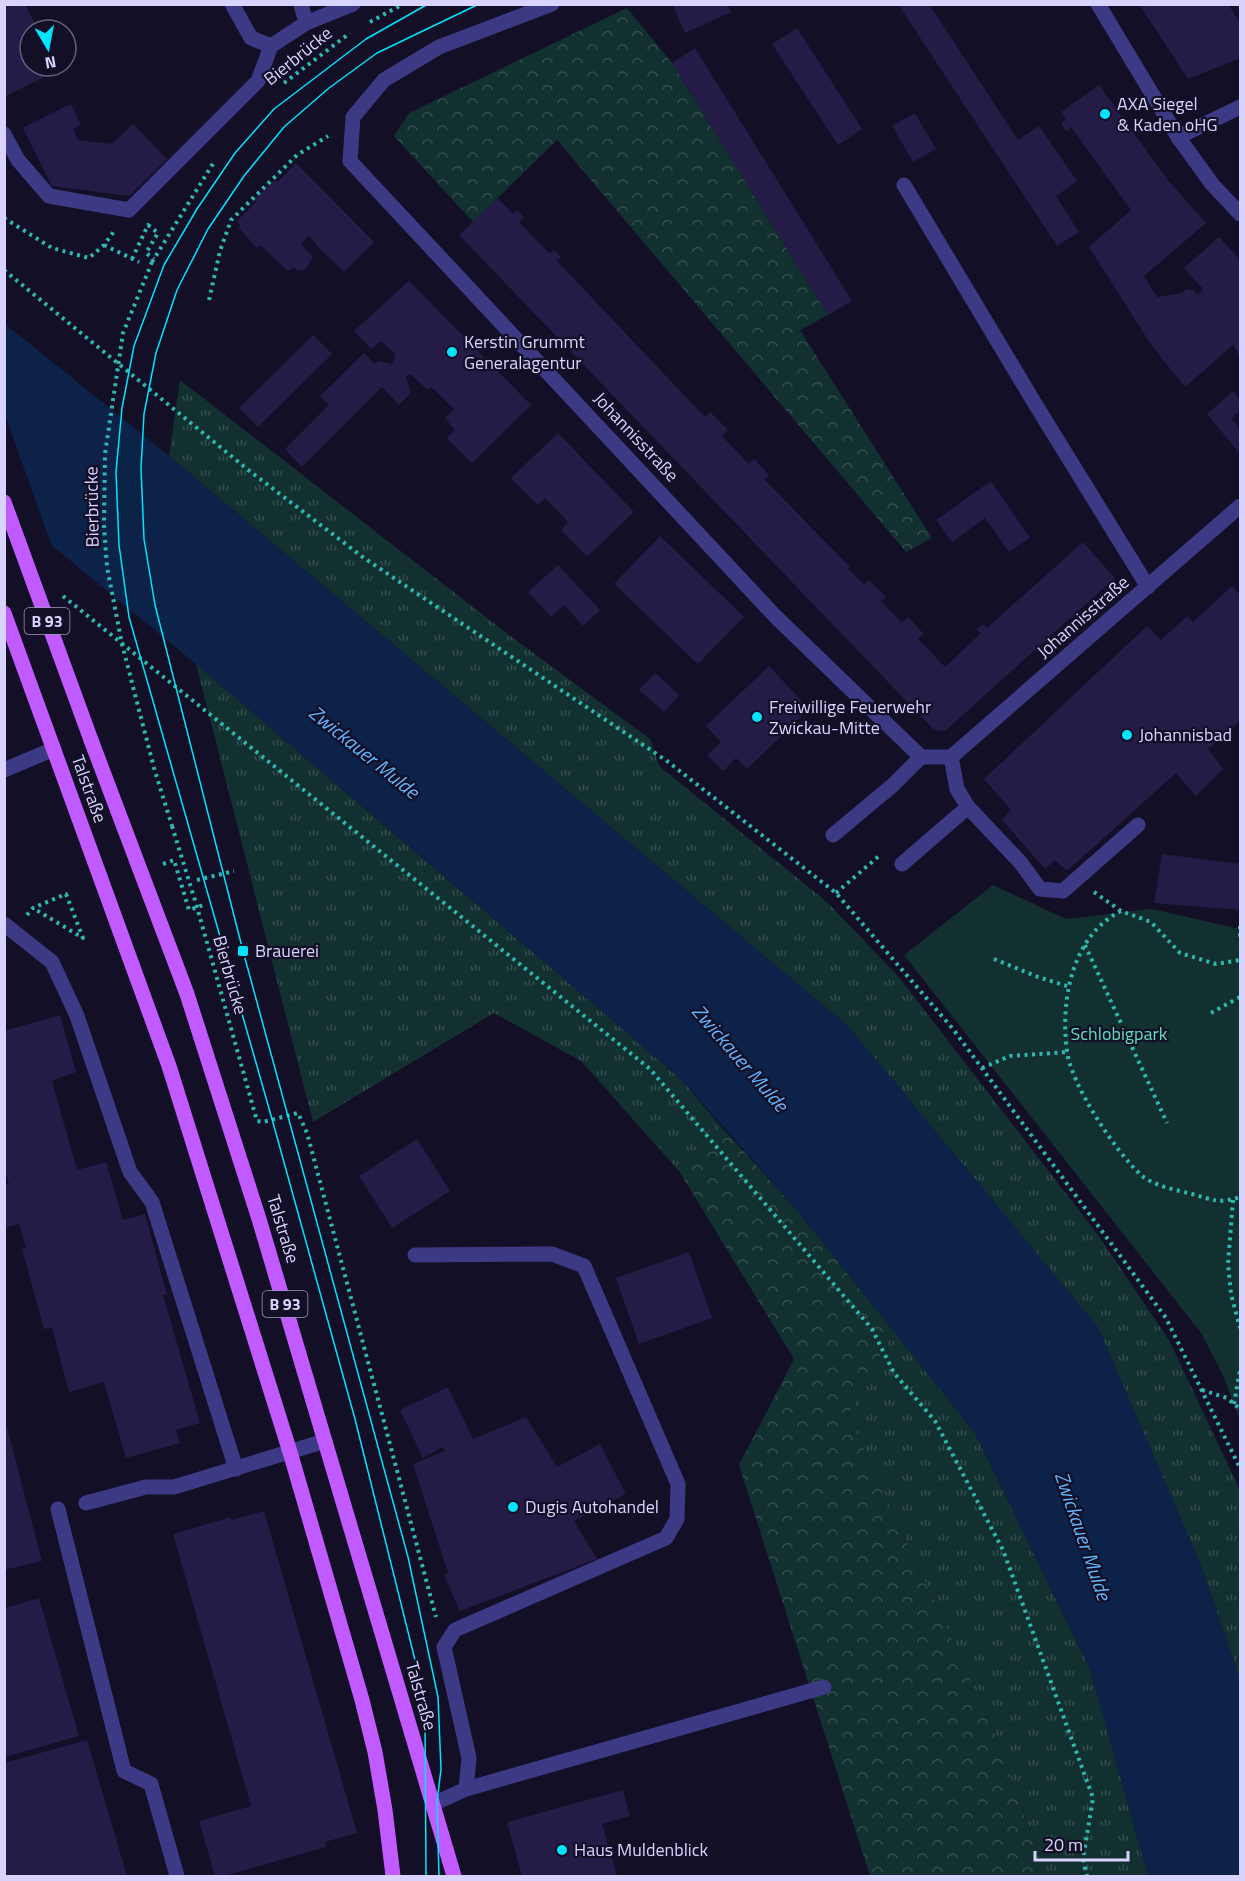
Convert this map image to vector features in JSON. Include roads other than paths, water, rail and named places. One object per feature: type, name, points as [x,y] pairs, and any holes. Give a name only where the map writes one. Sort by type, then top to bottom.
[{"type":"main road","name":"Talstraße","points":[[4,502],[90,740],[187,994],[260,1218],[454,1876]]},
{"type":"main road","name":"B 93","points":[[4,613],[54,749]]},
{"type":"main road","name":"Talstraße","points":[[54,749],[170,1066],[290,1452],[375,1752],[393,1876]]},
{"type":"street","points":[[232,4],[251,38],[272,46]]},
{"type":"street","points":[[301,4],[306,23]]},
{"type":"street","points":[[4,134],[18,160],[49,196],[129,210],[258,81],[272,46],[306,23],[353,4]]},
{"type":"street","name":"Johannisstraße","points":[[552,4],[439,47],[384,80],[351,121],[350,161],[776,617],[921,757]]},
{"type":"street","points":[[1098,4],[1178,137],[1212,184],[1240,214]]},
{"type":"street","points":[[1178,137],[1240,107]]},
{"type":"street","points":[[904,185],[1148,587]]},
{"type":"street","name":"Johannisstraße","points":[[951,757],[1240,506]]},
{"type":"street","points":[[4,770],[54,749]]},
{"type":"street","points":[[833,835],[893,785],[921,757],[951,757],[957,789],[968,807],[1020,862],[1040,889],[1063,891],[1138,825]]},
{"type":"street","points":[[902,864],[968,807]]},
{"type":"street","points":[[7,931],[52,962],[77,1016],[130,1172],[152,1202],[236,1469]]},
{"type":"street","name":"Talstraße","points":[[415,1255],[552,1254],[584,1266],[678,1484],[677,1519],[666,1538],[455,1630],[444,1647],[469,1758],[466,1789]]},
{"type":"street","points":[[86,1503],[146,1487],[174,1487],[325,1441]]},
{"type":"street","points":[[58,1509],[124,1771],[151,1785],[177,1876]]},
{"type":"street","points":[[433,1804],[466,1789],[824,1687]]},
{"type":"water","name":"Zwickauer Mulde","points":[[4,323],[169,456],[849,1027],[1098,1327],[1199,1560],[1240,1679],[1240,1876],[1148,1876],[1090,1669],[975,1433],[795,1208],[682,1080],[196,664],[5,507]]},
{"type":"tram line","points":[[426,1876],[425,1719],[420,1680],[355,1419],[129,617],[119,545],[116,472],[122,408],[134,346],[164,265],[197,209],[235,153],[274,109],[366,39],[428,4]]},
{"type":"tram line","points":[[439,1876],[437,1802],[441,1769],[438,1697],[408,1557],[243,951],[155,605],[144,539],[141,468],[144,414],[156,353],[177,290],[208,229],[244,176],[284,127],[329,88],[377,53],[479,4]]},
{"type":"place","name":"AXA Siegel & Kaden oHG","points":[[1105,114]]},
{"type":"place","name":"Kerstin Grummt Generalagentur","points":[[452,352]]},
{"type":"place","name":"Freiwillige Feuerwehr Zwickau-Mitte","points":[[757,717]]},
{"type":"place","name":"Johannisbad","points":[[1127,735]]},
{"type":"place","name":"Brauerei","points":[[243,951]]},
{"type":"place","name":"Dugis Autohandel","points":[[513,1507]]},
{"type":"place","name":"Haus Muldenblick","points":[[562,1850]]},
{"type":"park label","name":"Schlobigpark","points":[[1119,1034]]}]
